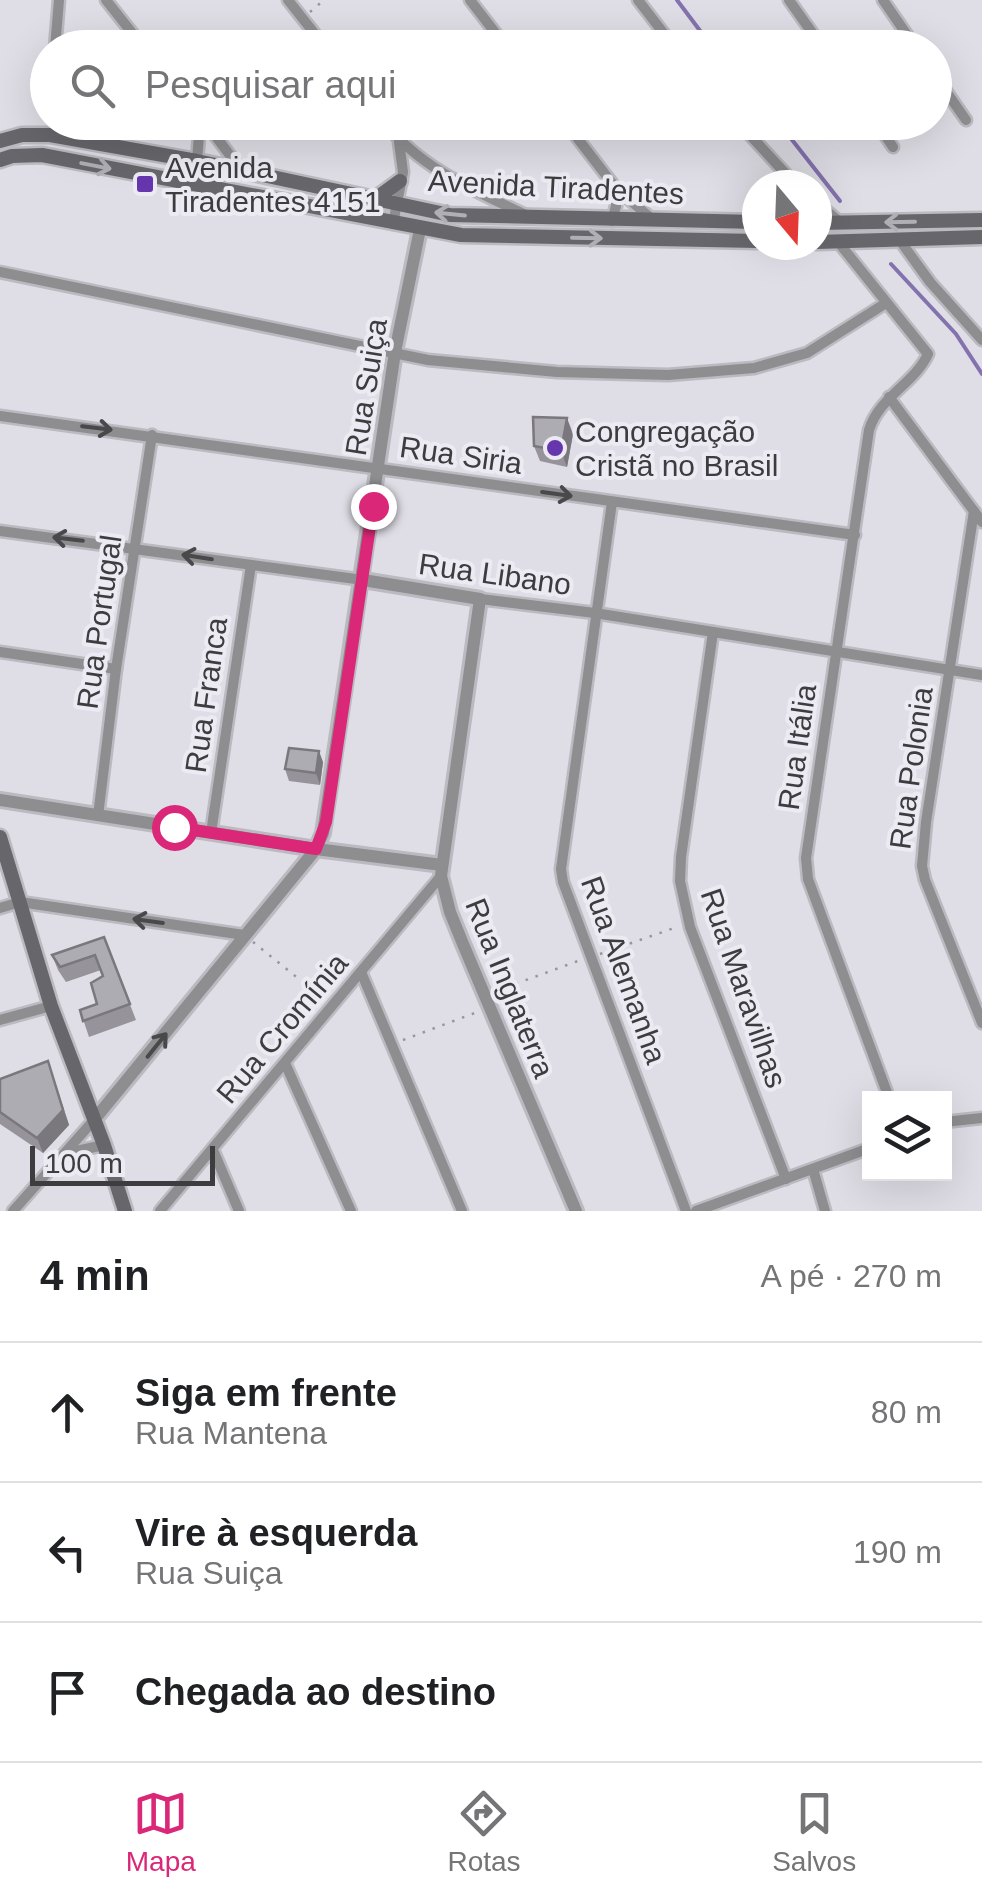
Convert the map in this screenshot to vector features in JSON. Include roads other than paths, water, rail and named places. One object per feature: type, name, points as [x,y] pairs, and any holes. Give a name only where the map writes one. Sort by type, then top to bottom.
[{"type":"main road","name":"Avenida Tiradentes","points":[[0,141],[30,133]]},
{"type":"main road","name":"Avenida Tiradentes","points":[[101,140],[450,215],[742,222]]},
{"type":"main road","name":"Avenida Tiradentes","points":[[0,160],[42,156],[461,235],[742,241]]},
{"type":"main road","points":[[374,200],[400,181]]},
{"type":"main road","points":[[832,222],[982,220]]},
{"type":"main road","points":[[832,243],[982,237]]},
{"type":"main road","points":[[0,837],[51,1006],[104,1145],[124,1211]]},
{"type":"street","points":[[57,30],[59,0]]},
{"type":"street","points":[[106,0],[130,30]]},
{"type":"street","points":[[288,0],[312,30]]},
{"type":"street","points":[[470,0],[493,30]]},
{"type":"street","points":[[638,0],[661,30]]},
{"type":"street","points":[[789,0],[810,30]]},
{"type":"street","points":[[883,0],[904,30]]},
{"type":"street","points":[[952,100],[966,120]]},
{"type":"street","points":[[197,161],[200,140]]},
{"type":"street","points":[[217,140],[241,170]]},
{"type":"street","points":[[579,140],[616,187],[654,222]]},
{"type":"street","points":[[754,140],[781,170]]},
{"type":"street","points":[[888,140],[893,147]]},
{"type":"street","points":[[393,224],[404,164],[399,141]]},
{"type":"street","points":[[399,141],[455,180],[532,218]]},
{"type":"street","points":[[612,221],[616,187]]},
{"type":"street","points":[[832,215],[840,222]]},
{"type":"street","name":"Rua Suiça","points":[[316,849],[326,822],[395,352],[420,229]]},
{"type":"street","points":[[901,242],[930,282],[982,340]]},
{"type":"street","points":[[0,272],[464,365],[557,372],[724,372],[807,354],[886,303],[840,243]]},
{"type":"street","name":"Rua Itália","points":[[886,303],[928,354],[888,397],[869,430],[806,869],[886,1091]]},
{"type":"street","points":[[888,397],[982,522]]},
{"type":"street","name":"Rua Siria","points":[[0,416],[855,535]]},
{"type":"street","name":"Rua Portugal","points":[[98,816],[152,436]]},
{"type":"street","name":"Rua Alemanha","points":[[612,502],[561,856],[563,882],[686,1211]]},
{"type":"street","name":"Rua Polonia","points":[[974,511],[922,866],[932,902],[982,1023]]},
{"type":"street","name":"Rua Libano","points":[[0,530],[595,613],[982,675]]},
{"type":"street","name":"Rua Franca","points":[[211,832],[251,565]]},
{"type":"street","name":"Rua Inglaterra","points":[[480,599],[442,870],[450,912],[576,1211]]},
{"type":"street","name":"Rua Maravilhas","points":[[713,632],[680,881],[689,923],[786,1178]]},
{"type":"street","points":[[0,652],[116,669]]},
{"type":"street","points":[[0,800],[442,870]]},
{"type":"street","points":[[13,1211],[94,1120],[316,849]]},
{"type":"street","name":"Rua Cromínia","points":[[160,1211],[442,870]]},
{"type":"street","points":[[0,908],[20,902],[244,935]]},
{"type":"street","points":[[361,972],[462,1211]]},
{"type":"street","points":[[0,1020],[51,1006]]},
{"type":"street","points":[[284,1063],[351,1211]]},
{"type":"street","points":[[952,1121],[982,1118]]},
{"type":"street","points":[[66,1153],[104,1145]]},
{"type":"street","points":[[213,1150],[238,1211]]},
{"type":"street","points":[[696,1211],[862,1151]]},
{"type":"street","points":[[812,1169],[826,1211]]},
{"type":"waterway","points":[[677,0],[700,30]]},
{"type":"waterway","points":[[792,140],[840,201]]},
{"type":"waterway","points":[[891,264],[956,334],[982,374]]},
{"type":"place","name":"Avenida Tiradentes 4151","points":[[145,184]]},
{"type":"place","name":"Congregação Cristã no Brasil","points":[[555,448]]}]
